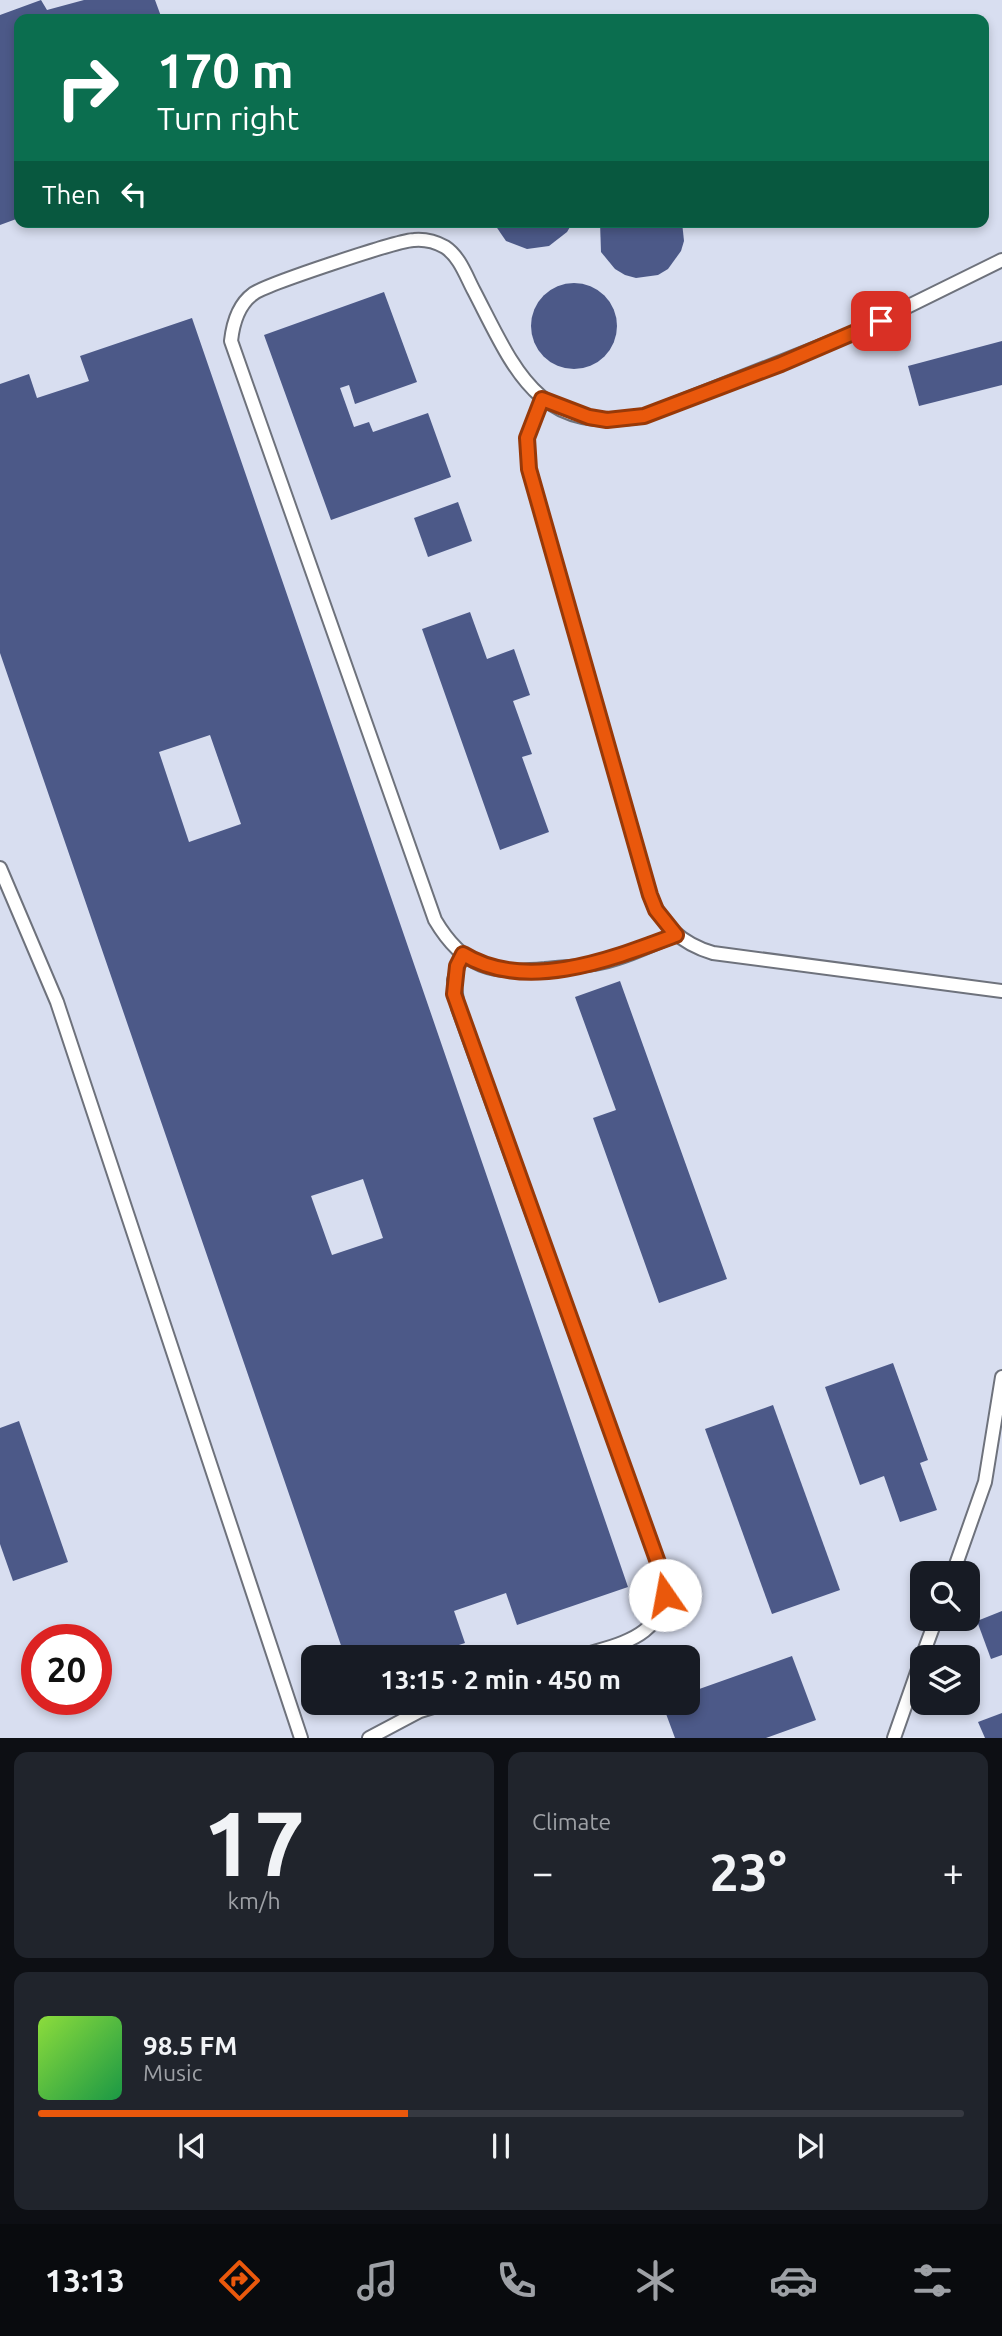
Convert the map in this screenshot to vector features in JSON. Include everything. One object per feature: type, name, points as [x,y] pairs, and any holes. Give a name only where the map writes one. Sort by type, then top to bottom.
[{"type":"lane","points":[[676,935],[596,964],[506,972],[483,965],[451,944],[435,920],[231,341],[241,306],[254,292],[403,241],[424,240],[447,248],[457,258],[515,370],[542,399],[589,417],[607,420],[644,416],[856,332],[1002,260]]},
{"type":"lane","points":[[542,399],[527,438],[529,469],[656,910],[676,935],[699,950],[1002,991]]},
{"type":"lane","points":[[0,868],[57,1002],[301,1738]]},
{"type":"lane","points":[[463,954],[454,980],[457,1007],[665,1582],[662,1608],[649,1629],[640,1636],[613,1645]]},
{"type":"lane","points":[[957,1561],[985,1482],[1002,1377]]},
{"type":"lane","points":[[894,1738],[910,1692]]},
{"type":"lane","points":[[369,1738],[413,1715]]},
{"type":"shaded area","points":[[0,0],[1002,0],[1002,1737],[0,1738]]},
{"type":"building","points":[[41,0],[47,10],[84,0],[155,0],[160,14],[14,14],[14,220],[0,225],[0,15]]},
{"type":"building","points":[[497,228],[569,228],[549,246],[527,249],[506,241]]},
{"type":"building","points":[[600,228],[683,228],[684,241],[681,251],[668,269],[658,275],[636,278],[625,275],[615,269],[601,252]]},
{"type":"building","points":[[574,283],[598,290],[610,302],[617,326],[610,350],[598,362],[574,369],[550,362],[538,350],[531,326],[538,302],[550,290]]},
{"type":"building","points":[[384,292],[417,382],[355,404],[349,385],[340,388],[354,427],[369,422],[373,432],[428,413],[451,477],[331,520],[264,335]]},
{"type":"building","points":[[192,318],[628,1587],[517,1625],[506,1593],[454,1611],[465,1643],[459,1645],[341,1645],[0,653],[0,384],[29,374],[37,398],[89,381],[80,356]],"holes":[[[210,735],[241,824],[189,842],[159,752]],[[363,1179],[383,1238],[332,1255],[311,1196]]]},
{"type":"building","points":[[1002,341],[1002,385],[919,406],[908,366]]},
{"type":"building","points":[[458,502],[472,541],[428,557],[414,518]]},
{"type":"building","points":[[470,612],[487,659],[514,649],[530,695],[513,701],[532,754],[522,757],[549,832],[500,850],[422,629]]},
{"type":"building","points":[[620,981],[727,1279],[659,1303],[593,1118],[616,1110],[575,997]]},
{"type":"building","points":[[893,1363],[928,1460],[920,1463],[937,1510],[900,1522],[884,1476],[860,1485],[825,1387]]},
{"type":"building","points":[[773,1405],[840,1590],[772,1614],[705,1429]]},
{"type":"building","points":[[19,1421],[68,1562],[13,1581],[0,1544],[0,1428]]},
{"type":"building","points":[[1002,1611],[1002,1655],[991,1659],[980,1629],[980,1620]]},
{"type":"building","points":[[792,1656],[816,1720],[766,1738],[675,1738],[666,1715],[700,1715],[700,1689]]},
{"type":"building","points":[[1002,1713],[1002,1738],[985,1738],[978,1722]]},
{"type":"route","points":[[665,1595],[665,1582],[454,994],[457,966],[463,954],[491,969],[506,972],[596,964],[676,935],[656,910],[650,895],[529,469],[527,438],[530,424],[542,399],[556,407],[589,417],[624,420],[644,416],[781,364],[881,321]]}]
